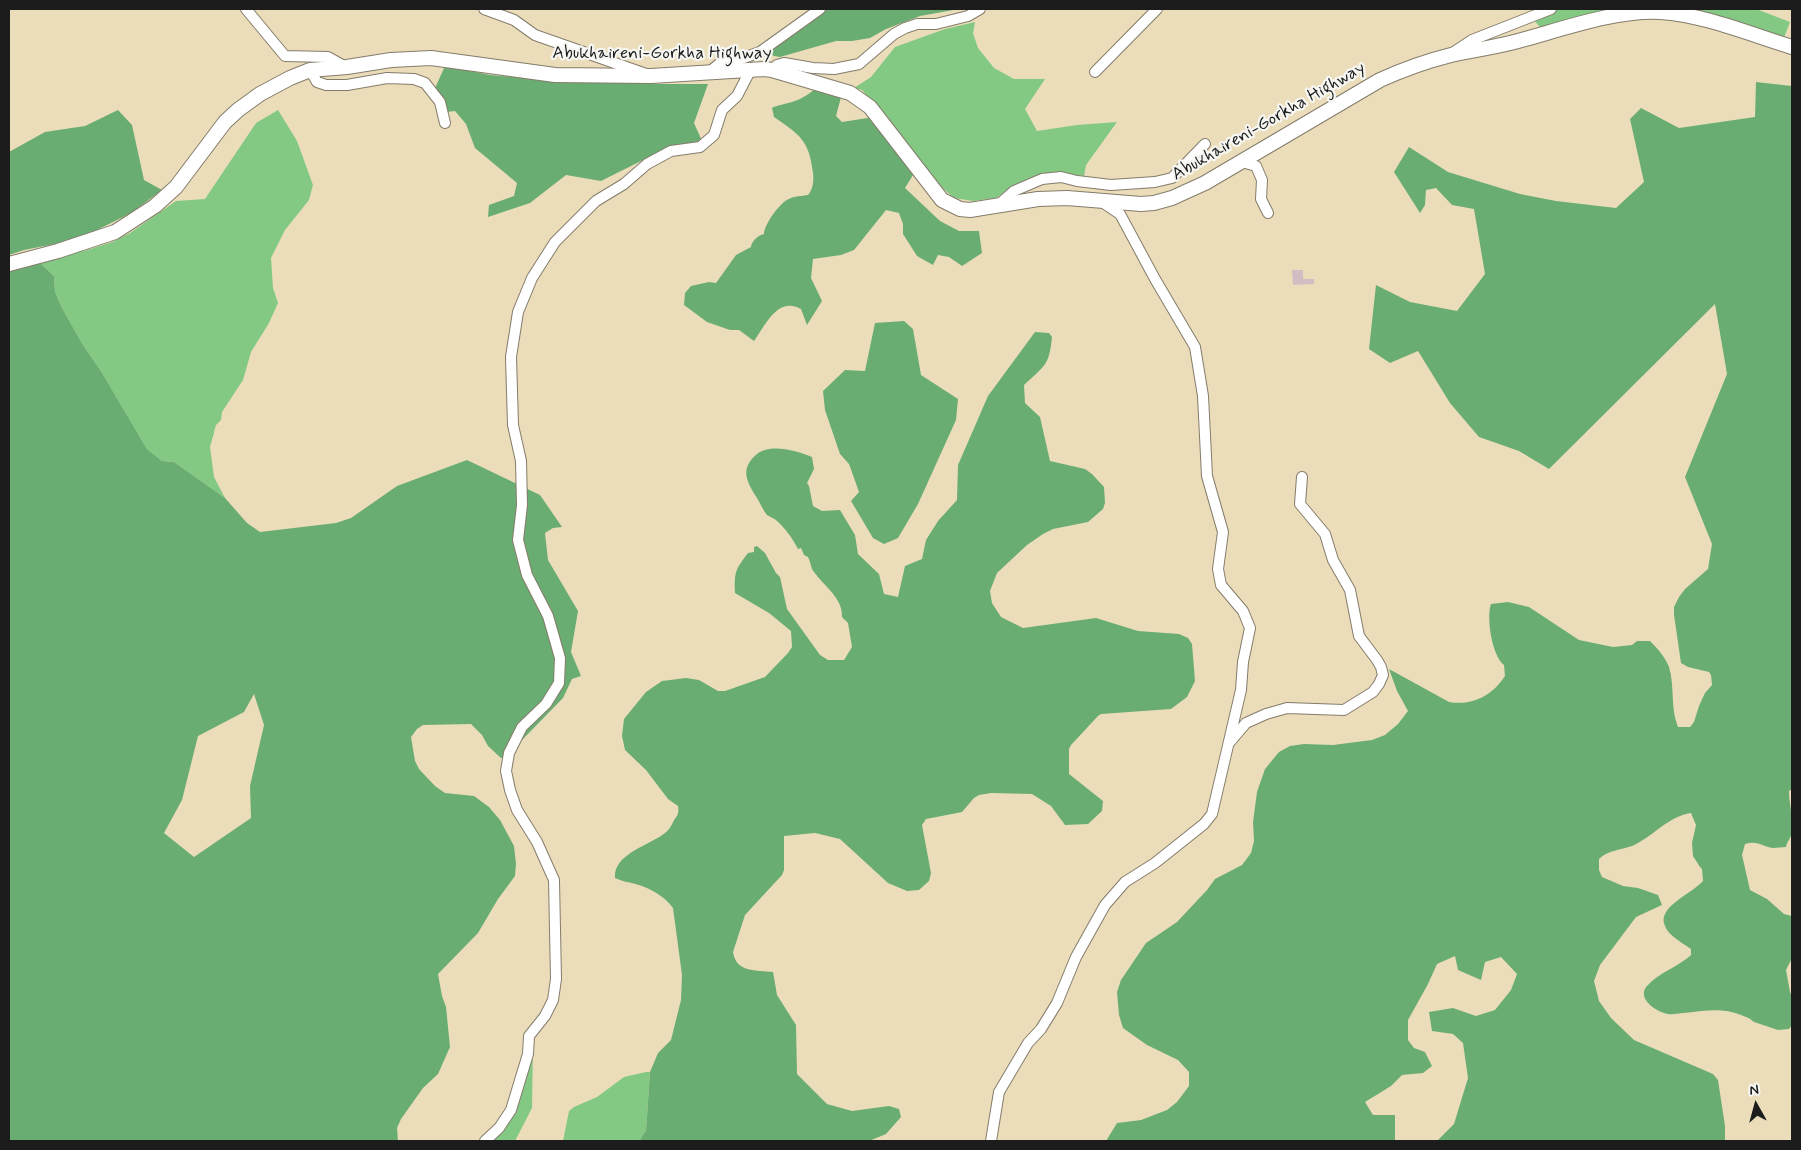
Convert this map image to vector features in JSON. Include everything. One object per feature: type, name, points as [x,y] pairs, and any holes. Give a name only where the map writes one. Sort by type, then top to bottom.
[{"type":"main road","name":"Abukhaireni-Gorkha Highway","points":[[9,264],[58,251],[115,232],[156,206],[176,187],[225,122],[260,94],[310,70],[347,67],[391,60],[431,58],[555,75],[652,76],[772,70],[850,93],[859,98],[870,107],[942,200],[960,210],[970,210],[1038,199],[1067,198],[1141,204],[1172,198],[1242,162],[1380,80],[1397,72],[1450,56],[1622,14],[1652,12],[1695,18],[1792,47]]},
{"type":"street","points":[[246,9],[286,56],[328,57],[347,67]]},
{"type":"street","points":[[484,9],[514,20],[535,35],[652,76]]},
{"type":"street","points":[[708,73],[719,64],[760,52],[820,9]]},
{"type":"street","points":[[772,70],[777,64],[784,63],[834,69],[859,64],[894,34],[905,28],[917,24],[936,24],[968,16],[980,9]]},
{"type":"street","points":[[1096,72],[1157,9]]},
{"type":"street","points":[[1450,56],[1472,40],[1550,9]]},
{"type":"street","points":[[310,70],[317,82],[326,85],[346,85],[387,78],[414,79],[425,83],[440,102],[444,123]]},
{"type":"street","points":[[485,1141],[499,1128],[511,1110],[528,1054],[529,1036],[545,1016],[553,1000],[556,979],[554,880],[537,842],[517,810],[506,771],[508,753],[522,727],[546,704],[559,683],[560,658],[548,616],[527,575],[518,540],[522,505],[521,461],[513,425],[511,357],[518,312],[532,278],[555,242],[596,201],[624,184],[647,164],[671,150],[700,147],[714,135],[722,110],[738,96],[751,70]]},
{"type":"street","points":[[996,207],[1014,190],[1042,179],[1061,177],[1111,185],[1156,182],[1172,178],[1205,144]]},
{"type":"street","points":[[1242,162],[1256,166],[1262,180],[1261,199],[1268,213]]},
{"type":"street","points":[[991,1141],[999,1092],[1028,1043],[1041,1029],[1057,1003],[1076,956],[1105,905],[1125,882],[1155,863],[1204,824],[1212,814],[1241,690],[1243,662],[1250,628],[1243,611],[1221,585],[1218,568],[1223,532],[1207,476],[1203,396],[1195,346],[1155,279],[1120,214],[1100,200]]},
{"type":"street","points":[[1229,742],[1246,723],[1266,714],[1287,708],[1344,710],[1373,692],[1383,675],[1377,660],[1359,636],[1350,590],[1333,560],[1325,534],[1300,504],[1302,477]]},
{"type":"shaded area","points":[[1292,270],[1303,270],[1303,279],[1314,279],[1314,284],[1293,285]]},
{"type":"green space","points":[[824,9],[959,9],[920,16],[886,29],[870,38],[836,41],[780,57],[767,52]]},
{"type":"green space","points":[[1560,9],[1623,9],[1545,33],[1533,19]]},
{"type":"green space","points":[[1661,9],[1756,9],[1790,22],[1783,40]]},
{"type":"green space","points":[[975,22],[973,33],[978,48],[994,68],[1014,79],[1045,79],[1025,109],[1037,131],[1117,122],[1086,165],[1084,176],[1063,173],[1007,190],[996,198],[973,201],[954,198],[938,184],[862,90],[854,88],[871,77],[895,47],[945,29]]},
{"type":"green space","points":[[445,66],[490,75],[535,79],[651,80],[654,84],[708,84],[694,123],[702,141],[669,147],[601,181],[566,175],[530,203],[488,217],[489,205],[514,196],[517,183],[475,148],[466,124],[455,111],[447,112],[435,88]]},
{"type":"green space","points":[[1756,82],[1792,86],[1792,789],[1789,791],[1792,834],[1786,847],[1773,848],[1750,843],[1745,844],[1742,855],[1750,890],[1767,899],[1784,914],[1792,916],[1792,958],[1786,970],[1792,997],[1792,1025],[1789,1029],[1778,1030],[1734,1013],[1720,1010],[1668,1014],[1653,1007],[1646,1000],[1644,991],[1647,986],[1691,955],[1691,949],[1669,932],[1665,926],[1664,919],[1670,907],[1703,881],[1702,869],[1693,856],[1692,843],[1696,825],[1691,813],[1675,818],[1632,846],[1610,852],[1599,859],[1599,870],[1602,877],[1623,886],[1638,888],[1658,895],[1662,905],[1636,917],[1600,965],[1594,981],[1599,1001],[1611,1018],[1634,1040],[1713,1074],[1718,1080],[1725,1126],[1725,1141],[1437,1141],[1454,1124],[1468,1078],[1463,1043],[1453,1034],[1432,1031],[1429,1012],[1453,1008],[1476,1016],[1495,1010],[1511,990],[1517,974],[1501,957],[1485,962],[1481,980],[1458,970],[1455,956],[1437,964],[1408,1020],[1408,1040],[1414,1048],[1425,1052],[1432,1066],[1423,1073],[1402,1075],[1391,1086],[1365,1102],[1373,1115],[1395,1115],[1395,1141],[1106,1141],[1117,1123],[1141,1120],[1167,1110],[1177,1102],[1189,1086],[1189,1072],[1178,1060],[1147,1045],[1123,1028],[1119,1015],[1117,992],[1121,980],[1146,943],[1177,922],[1215,879],[1242,865],[1251,853],[1254,841],[1253,822],[1257,792],[1265,769],[1279,752],[1290,746],[1304,744],[1333,745],[1372,740],[1385,735],[1398,724],[1408,711],[1397,691],[1389,669],[1449,702],[1466,702],[1481,698],[1494,689],[1505,676],[1504,665],[1496,654],[1493,645],[1489,618],[1491,604],[1508,602],[1529,607],[1579,640],[1613,647],[1632,645],[1637,641],[1650,641],[1661,653],[1669,667],[1674,712],[1678,727],[1690,727],[1694,722],[1705,693],[1712,685],[1711,675],[1709,672],[1688,667],[1681,663],[1674,607],[1685,589],[1708,569],[1712,544],[1685,477],[1727,374],[1715,304],[1549,469],[1519,451],[1479,437],[1450,403],[1418,351],[1390,363],[1369,349],[1376,285],[1410,302],[1457,311],[1485,274],[1474,209],[1452,205],[1436,188],[1426,190],[1425,205],[1420,213],[1394,172],[1409,147],[1448,172],[1520,194],[1556,201],[1616,208],[1644,182],[1630,119],[1641,108],[1679,128],[1755,117]]},
{"type":"green space","points":[[815,89],[841,97],[836,116],[842,122],[874,117],[913,175],[905,188],[940,221],[959,231],[979,231],[982,253],[962,266],[949,257],[938,255],[933,265],[917,256],[903,234],[903,224],[899,213],[886,210],[854,250],[841,255],[813,259],[811,278],[822,301],[807,325],[801,309],[786,306],[773,314],[754,341],[739,330],[730,330],[707,322],[684,305],[685,293],[691,286],[709,282],[716,283],[736,255],[751,247],[755,239],[764,234],[770,220],[781,204],[791,198],[810,193],[813,185],[813,176],[806,146],[797,134],[774,117],[772,108],[797,100]]},
{"type":"green space","points":[[118,110],[132,125],[144,180],[162,190],[131,213],[79,239],[24,250],[9,255],[9,152],[45,132],[85,126]]},
{"type":"green space","points":[[278,110],[297,141],[313,185],[309,200],[285,230],[271,258],[273,288],[278,303],[269,323],[251,352],[243,380],[222,412],[221,420],[216,425],[210,447],[214,477],[225,498],[174,462],[162,461],[147,449],[62,308],[55,292],[54,276],[38,261],[72,251],[84,251],[112,242],[130,233],[176,201],[205,199],[256,123]]},
{"type":"green space","points":[[38,261],[54,276],[55,292],[62,308],[147,449],[162,461],[174,462],[225,498],[247,523],[260,532],[336,523],[351,518],[397,486],[467,460],[540,495],[562,527],[553,528],[545,533],[548,560],[578,611],[571,652],[581,676],[572,679],[563,698],[523,739],[510,756],[501,758],[488,746],[482,735],[471,724],[423,725],[411,737],[415,761],[419,769],[435,786],[445,793],[474,796],[489,807],[500,820],[514,846],[516,864],[515,876],[498,899],[478,933],[438,974],[446,1007],[450,1047],[438,1074],[423,1088],[401,1119],[397,1128],[398,1141],[9,1141],[9,269]],"holes":[[[254,694],[264,725],[250,786],[251,818],[194,857],[164,833],[182,800],[198,736],[244,712]]]},
{"type":"green space","points":[[904,321],[913,329],[921,375],[958,399],[956,420],[918,504],[898,538],[884,544],[873,538],[851,501],[859,492],[849,464],[840,454],[825,410],[823,391],[845,370],[865,371],[875,323]]},
{"type":"green space","points":[[1035,332],[1049,333],[1052,337],[1051,347],[1045,364],[1024,385],[1025,403],[1040,417],[1050,461],[1085,469],[1092,474],[1104,487],[1105,503],[1103,509],[1088,522],[1053,529],[1027,545],[997,573],[990,591],[992,603],[1001,617],[1023,628],[1096,618],[1138,631],[1179,634],[1188,638],[1192,644],[1195,681],[1187,697],[1171,709],[1101,714],[1071,745],[1069,749],[1069,774],[1103,801],[1102,811],[1088,824],[1065,825],[1051,806],[1032,794],[991,793],[979,795],[962,812],[926,819],[922,825],[931,873],[929,881],[919,890],[907,891],[888,883],[840,839],[815,833],[784,836],[784,870],[782,875],[745,915],[733,952],[735,959],[738,964],[748,969],[773,972],[777,995],[796,1025],[797,1074],[827,1104],[852,1111],[889,1106],[899,1109],[901,1117],[886,1134],[869,1141],[640,1141],[646,1131],[650,1072],[658,1053],[671,1040],[681,1000],[682,975],[673,908],[666,900],[653,891],[615,878],[616,870],[626,856],[666,832],[677,815],[678,806],[668,799],[646,770],[625,750],[622,736],[624,719],[646,692],[662,681],[686,678],[699,680],[718,691],[725,691],[765,677],[788,653],[792,647],[791,631],[769,613],[735,593],[738,567],[748,553],[754,552],[754,547],[757,546],[765,553],[780,577],[787,609],[820,655],[828,660],[844,660],[852,647],[848,623],[842,617],[836,597],[816,575],[808,557],[804,555],[801,548],[798,549],[783,527],[767,515],[746,476],[748,465],[757,454],[769,449],[784,449],[812,457],[814,469],[807,483],[813,506],[822,511],[840,510],[855,535],[858,554],[879,574],[884,594],[898,597],[905,566],[922,559],[926,540],[938,521],[957,500],[958,465],[988,396]]},
{"type":"green space","points":[[533,1042],[532,1108],[515,1141],[489,1141],[504,1126]]},
{"type":"green space","points":[[650,1072],[646,1131],[640,1141],[563,1141],[569,1111],[597,1097],[624,1077]]}]
